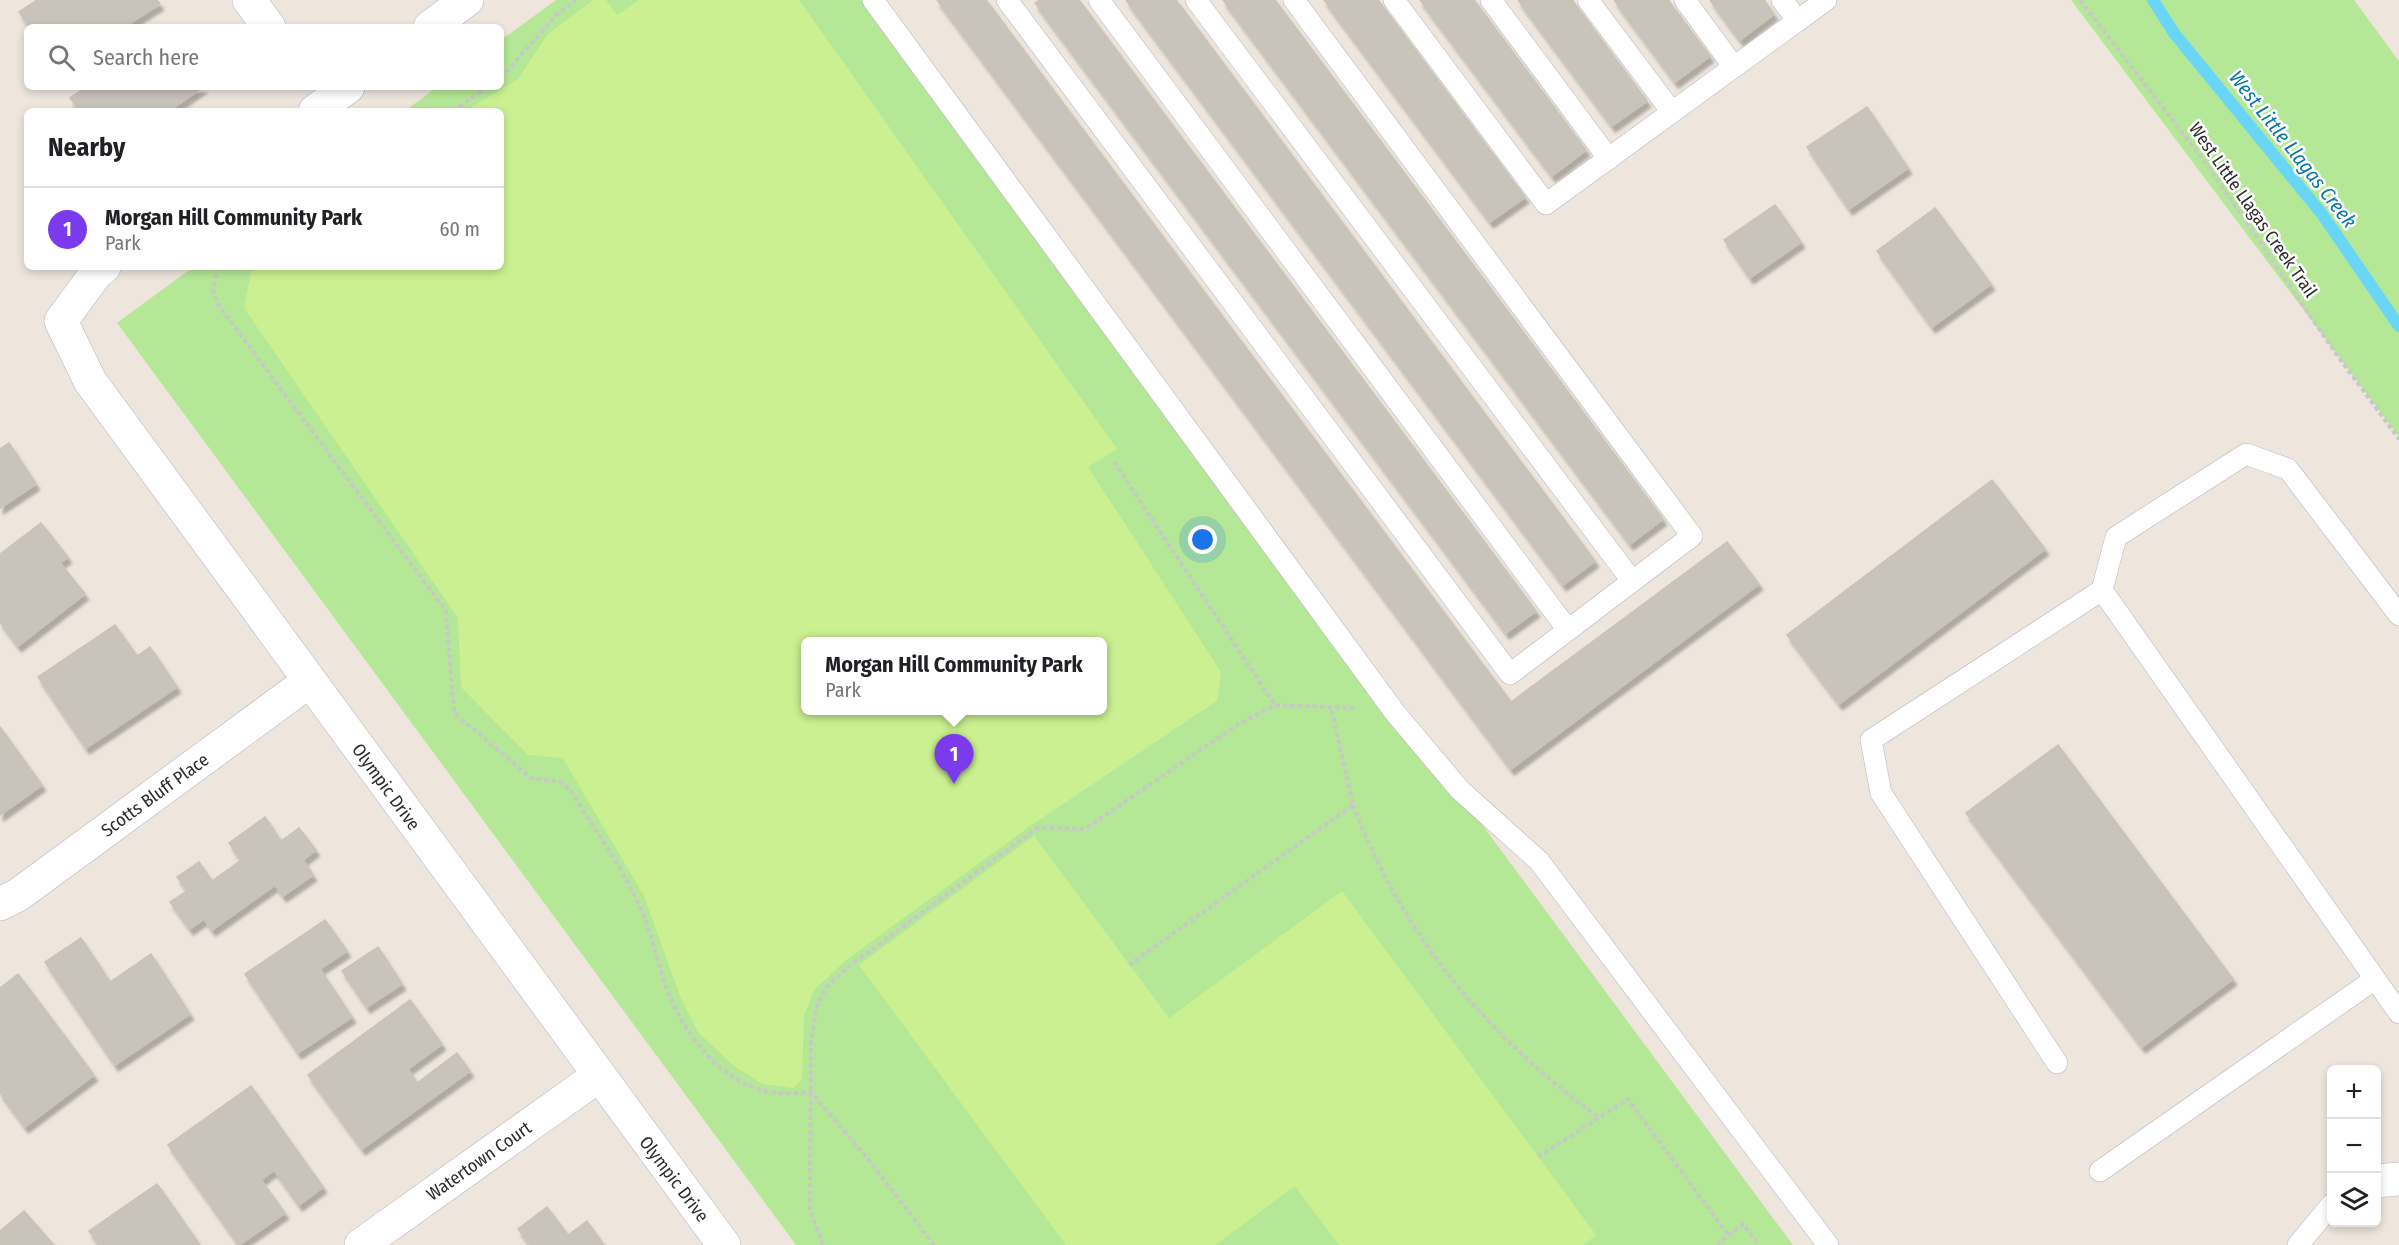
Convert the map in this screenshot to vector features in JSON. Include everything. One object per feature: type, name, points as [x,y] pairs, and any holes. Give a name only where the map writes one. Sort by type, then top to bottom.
[{"type":"street","points":[[249,0],[267,24]]},
{"type":"street","points":[[434,24],[467,0]]},
{"type":"street","name":"Olympic Drive","points":[[100,270],[61,321],[90,381],[308,682],[724,1245]]},
{"type":"street","name":"Scotts Bluff Place","points":[[0,904],[18,895],[308,682]]},
{"type":"street","name":"Watertown Court","points":[[361,1245],[598,1076]]},
{"type":"street","points":[[2381,1181],[2399,1179]]},
{"type":"lane","points":[[873,0],[1389,704],[1460,790],[1526,846],[1539,861],[1828,1245]]},
{"type":"lane","points":[[1007,0],[1510,674],[1692,536],[1294,0]]},
{"type":"lane","points":[[1099,0],[1569,630]]},
{"type":"lane","points":[[1196,0],[1632,582]]},
{"type":"lane","points":[[1394,0],[1546,204],[1826,0]]},
{"type":"lane","points":[[1491,0],[1608,159]]},
{"type":"lane","points":[[1588,0],[1672,112]]},
{"type":"lane","points":[[1685,0],[1734,67]]},
{"type":"lane","points":[[1782,0],[1798,21]]},
{"type":"lane","points":[[2057,1063],[1881,794],[1870,740],[2102,590],[2116,537],[2246,454],[2288,469],[2399,615]]},
{"type":"lane","points":[[2102,590],[2399,1013]]},
{"type":"lane","points":[[2100,1171],[2375,979]]},
{"type":"lane","points":[[2298,1245],[2327,1209]]},
{"type":"path","points":[[504,75],[556,15],[576,0]]},
{"type":"path","name":"West Little Llagas Creek Trail","points":[[2080,0],[2207,165],[2337,355],[2399,438]]},
{"type":"path","points":[[457,108],[484,90]]},
{"type":"path","points":[[218,270],[213,289],[217,303],[446,611],[454,714],[531,778],[561,782],[571,790],[632,888],[643,914],[669,995],[681,1020],[701,1048],[743,1084],[766,1092],[811,1092],[872,1164],[934,1245]]},
{"type":"path","points":[[1114,462],[1275,705]]},
{"type":"path","points":[[823,1245],[810,1211],[811,1043],[817,1006],[826,987],[852,964],[1037,828],[1084,829],[1237,725],[1275,705],[1364,708],[1389,704]]},
{"type":"path","points":[[1331,707],[1353,805],[1385,879],[1424,945],[1453,982],[1510,1044],[1600,1118]]},
{"type":"path","points":[[1129,965],[1353,805]]},
{"type":"path","points":[[1538,1157],[1628,1099],[1729,1236]]},
{"type":"path","points":[[1717,1245],[1743,1224],[1759,1245]]},
{"type":"green space","points":[[556,0],[872,0],[1793,1245],[796,1245],[117,323],[189,270],[504,270],[504,108],[409,108],[433,90],[504,90],[504,38]]},
{"type":"green space","points":[[593,0],[606,0],[617,15],[639,0],[799,0],[1117,449],[1088,467],[1221,672],[1217,701],[1030,826],[846,960],[814,990],[804,1015],[802,1079],[793,1088],[762,1084],[733,1065],[698,1032],[680,996],[644,896],[563,758],[528,755],[461,687],[458,618],[244,308],[251,270],[504,270],[504,108],[470,108],[500,90],[504,90],[504,87],[518,79],[547,35]]},
{"type":"green space","points":[[2071,0],[2354,0],[2399,61],[2399,437]]},
{"type":"green space","points":[[1034,836],[1169,1018],[1342,891],[1596,1235],[1583,1245],[1339,1245],[1295,1186],[1215,1245],[1066,1245],[859,965]]},
{"type":"building","points":[[37,0],[157,0],[160,4],[129,24],[28,24],[19,12]]},
{"type":"building","points":[[937,0],[986,0],[1511,702],[1727,542],[1759,584],[1511,769]]},
{"type":"building","points":[[1040,0],[1079,0],[1536,611],[1506,633],[1035,3]]},
{"type":"building","points":[[1126,0],[1176,0],[1595,561],[1563,585]]},
{"type":"building","points":[[1223,0],[1275,0],[1663,519],[1630,544]]},
{"type":"building","points":[[1324,0],[1378,0],[1525,197],[1490,222]]},
{"type":"building","points":[[1420,0],[1474,0],[1586,150],[1552,176]]},
{"type":"building","points":[[1518,0],[1572,0],[1647,101],[1612,126]]},
{"type":"building","points":[[1614,0],[1668,0],[1710,56],[1675,82]]},
{"type":"building","points":[[1710,0],[1764,0],[1774,14],[1740,40]]},
{"type":"building","points":[[82,90],[199,90],[173,108],[78,108],[70,98]]},
{"type":"building","points":[[1867,107],[1908,168],[1849,209],[1807,147]]},
{"type":"building","points":[[1775,205],[1801,242],[1750,278],[1724,240]]},
{"type":"building","points":[[1935,208],[1991,284],[1932,327],[1877,251]]},
{"type":"building","points":[[9,443],[36,484],[0,508],[0,449]]},
{"type":"building","points":[[1992,480],[2045,549],[1839,704],[1787,635]]},
{"type":"building","points":[[41,523],[68,557],[60,563],[85,594],[18,646],[0,622],[0,554]]},
{"type":"building","points":[[115,625],[137,656],[150,647],[177,687],[86,748],[38,677]]},
{"type":"building","points":[[0,727],[42,785],[0,815]]},
{"type":"building","points":[[2058,745],[2233,979],[2142,1047],[1966,813]]},
{"type":"building","points":[[265,817],[281,841],[299,828],[316,850],[303,860],[313,875],[283,896],[275,885],[212,930],[204,919],[190,929],[170,902],[187,891],[177,877],[199,862],[212,881],[241,860],[229,843]]},
{"type":"building","points":[[325,920],[347,951],[320,969],[352,1017],[298,1053],[245,974]]},
{"type":"building","points":[[81,938],[110,982],[151,954],[190,1014],[115,1065],[45,962]]},
{"type":"building","points":[[378,947],[402,984],[367,1007],[342,971]]},
{"type":"building","points":[[18,974],[94,1075],[25,1127],[0,1093],[0,988]]},
{"type":"building","points":[[410,1000],[442,1044],[408,1069],[417,1083],[457,1053],[470,1071],[362,1149],[308,1075]]},
{"type":"building","points":[[251,1086],[323,1187],[299,1205],[274,1170],[261,1180],[285,1213],[239,1245],[168,1145]]},
{"type":"building","points":[[157,1184],[200,1245],[99,1245],[89,1231]]},
{"type":"building","points":[[547,1207],[568,1235],[587,1221],[602,1242],[598,1245],[530,1245],[518,1229]]},
{"type":"building","points":[[24,1211],[54,1245],[0,1245],[0,1231]]},
{"type":"waterway","name":"West Little Llagas Creek","points":[[2153,0],[2174,33],[2322,214],[2399,326]]},
{"type":"place","name":"Morgan Hill Community Park","points":[[954,784]]}]
